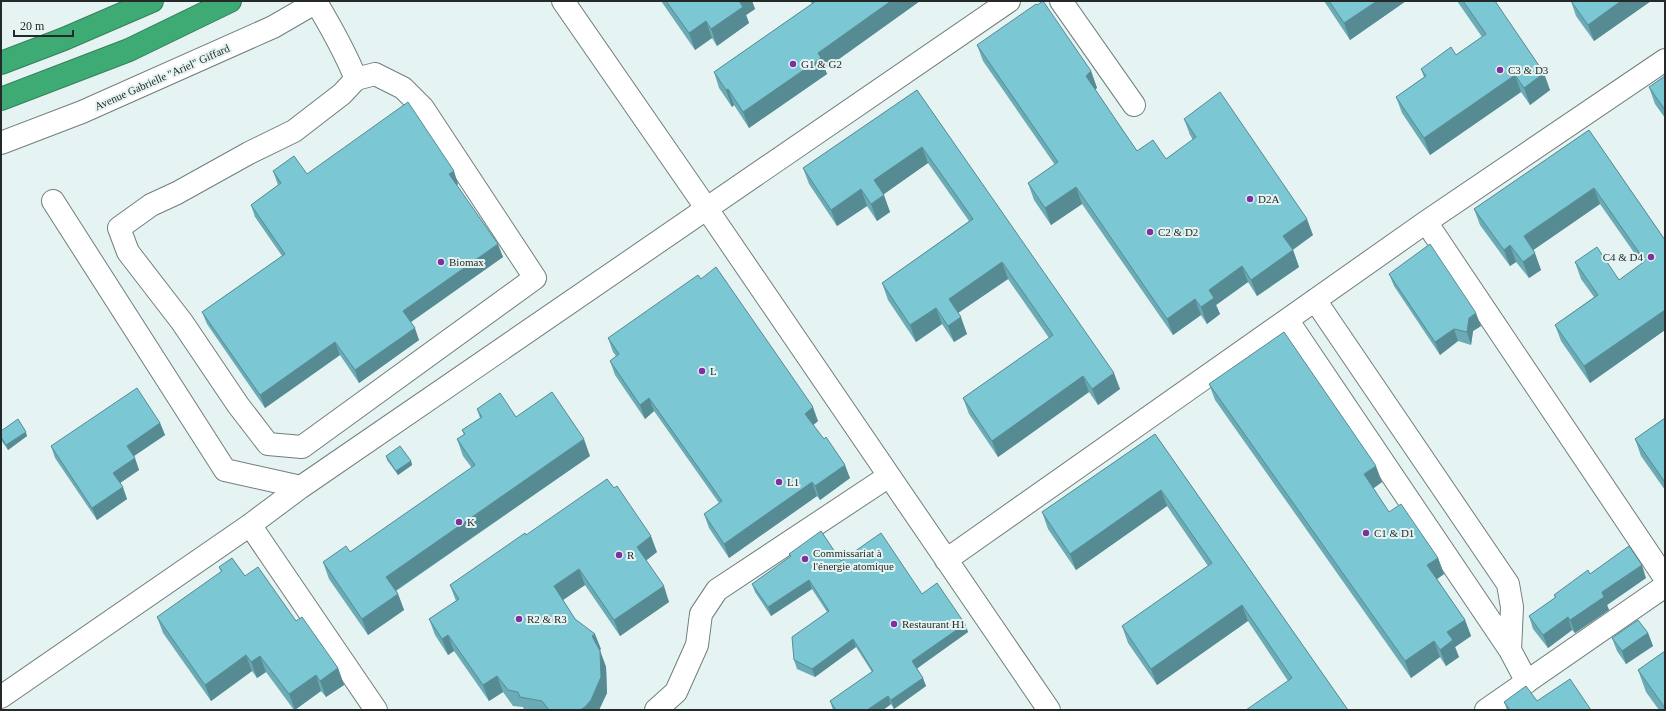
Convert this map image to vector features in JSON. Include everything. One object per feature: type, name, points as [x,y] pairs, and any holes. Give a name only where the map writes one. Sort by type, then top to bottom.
[{"type":"highway","points":[[1,63],[64,39],[152,1]]},
{"type":"highway","points":[[1,99],[129,50],[230,1]]},
{"type":"street","points":[[563,1],[1049,710]]},
{"type":"street","points":[[1,697],[250,525],[301,487],[1010,1]]},
{"type":"street","points":[[1060,1],[1134,105]]},
{"type":"street","points":[[317,2],[348,58],[356,80]]},
{"type":"street","name":"Avenue Gabrielle \"Ariel\" Giffard","points":[[1,143],[82,112],[273,27],[317,2]]},
{"type":"street","points":[[946,560],[1426,222],[1665,60]]},
{"type":"street","points":[[376,74],[402,88],[422,108],[536,278],[302,447],[268,444],[238,405],[182,322],[128,252],[119,228],[151,205],[177,193],[249,153],[294,131],[342,94],[356,80],[376,74]]},
{"type":"street","points":[[53,201],[224,470],[301,487]]},
{"type":"street","points":[[1426,222],[1665,578]]},
{"type":"street","points":[[1315,300],[1508,584],[1512,607],[1510,650]]},
{"type":"street","points":[[1288,320],[1510,650],[1527,682]]},
{"type":"street","points":[[656,710],[676,692],[697,645],[701,614],[717,590],[889,476]]},
{"type":"street","points":[[250,525],[376,710]]},
{"type":"street","points":[[1486,710],[1665,586]]},
{"type":"building","points":[[666,1],[739,1],[743,7],[711,29],[706,21],[689,33]]},
{"type":"building","points":[[816,1],[891,1],[818,53],[821,58],[743,112],[728,89],[726,90],[714,72]]},
{"type":"building","points":[[1043,1],[1091,71],[1086,76],[1137,151],[1153,140],[1166,159],[1196,137],[1184,119],[1220,92],[1307,219],[1283,236],[1293,250],[1251,280],[1242,266],[1209,290],[1214,298],[1201,307],[1195,299],[1167,319],[1076,187],[1045,208],[1028,183],[1058,162],[977,45],[1036,4],[1037,5]]},
{"type":"building","points":[[1329,1],[1377,1],[1344,23]]},
{"type":"building","name":"C3 & D3","points":[[1463,1],[1495,1],[1544,73],[1524,88],[1515,75],[1424,138],[1396,97],[1426,76],[1421,69],[1451,47],[1456,55],[1486,34]]},
{"type":"building","points":[[1571,1],[1621,1],[1588,25]]},
{"type":"building","points":[[1665,76],[1665,110],[1649,87]]},
{"type":"building","points":[[917,90],[1114,373],[1092,389],[1083,376],[992,441],[963,398],[1053,335],[1002,262],[949,299],[961,317],[948,326],[936,308],[910,325],[882,283],[973,219],[922,147],[874,180],[884,195],[871,204],[861,189],[831,210],[803,168]]},
{"type":"building","name":"Biomax","points":[[408,102],[454,171],[449,174],[498,244],[403,311],[415,328],[355,370],[335,342],[260,395],[202,312],[285,254],[251,205],[281,183],[273,171],[294,156],[307,174]]},
{"type":"building","name":"C4 & D4","points":[[1589,130],[1665,240],[1665,310],[1584,366],[1555,325],[1598,295],[1575,262],[1597,247],[1619,280],[1645,261],[1594,188],[1524,236],[1535,253],[1523,262],[1510,245],[1504,250],[1474,209]]},
{"type":"building","points":[[1430,244],[1476,313],[1469,318],[1467,332],[1454,329],[1435,342],[1389,274]]},
{"type":"building","points":[[716,267],[813,407],[805,414],[824,439],[826,437],[845,465],[815,486],[812,482],[724,544],[704,514],[722,501],[649,398],[640,405],[610,361],[619,354],[608,338],[698,275],[701,279]]},
{"type":"building","points":[[1284,332],[1376,466],[1364,474],[1389,512],[1401,504],[1438,558],[1427,565],[1465,620],[1447,632],[1453,640],[1440,650],[1434,641],[1405,661],[1209,384]]},
{"type":"building","points":[[137,388],[160,423],[127,446],[135,458],[113,473],[123,487],[92,508],[51,446]]},
{"type":"building","name":"K","points":[[552,392],[584,439],[386,577],[398,594],[362,619],[323,562],[346,546],[350,552],[475,465],[457,439],[465,434],[462,430],[482,417],[477,409],[500,393],[516,417]]},
{"type":"building","points":[[1665,418],[1665,481],[1664,481],[1635,439]]},
{"type":"building","points":[[18,419],[26,432],[6,445],[1,437],[1,431]]},
{"type":"building","points":[[1155,434],[1348,710],[1246,710],[1292,678],[1242,605],[1151,669],[1122,626],[1212,563],[1161,490],[1070,554],[1042,512]]},
{"type":"building","points":[[400,446],[411,461],[396,471],[386,456]]},
{"type":"building","points":[[607,479],[614,488],[617,486],[651,536],[637,547],[664,586],[614,620],[579,569],[554,586],[575,619],[595,634],[592,636],[600,651],[601,677],[591,700],[580,710],[549,710],[542,701],[520,697],[518,692],[508,690],[497,676],[483,685],[448,635],[442,639],[429,619],[459,599],[450,585]]},
{"type":"building","name":"Restaurant H1","points":[[821,531],[841,561],[881,533],[922,594],[937,583],[965,624],[912,661],[923,678],[891,700],[888,696],[867,710],[836,710],[830,701],[873,671],[853,639],[812,669],[794,660],[792,637],[829,611],[809,580],[768,607],[752,584],[791,556],[789,554]]},
{"type":"building","points":[[1629,546],[1642,565],[1602,592],[1604,597],[1570,620],[1568,617],[1543,635],[1529,616],[1556,597],[1554,595],[1588,570],[1590,574]]},
{"type":"building","points":[[232,558],[245,576],[258,567],[296,621],[302,617],[338,668],[320,681],[316,675],[289,694],[260,656],[251,662],[246,655],[205,685],[157,617],[222,571],[219,567]]},
{"type":"building","points":[[1638,620],[1648,633],[1622,651],[1612,638]]},
{"type":"building","points":[[1665,651],[1665,708],[1638,670]]},
{"type":"building","points":[[1570,679],[1591,710],[1510,710],[1504,702],[1526,686],[1537,701]]},
{"type":"place","name":"G1 & G2","points":[[793,64]]},
{"type":"place","name":"C3 & D3","points":[[1500,70]]},
{"type":"place","name":"D2A","points":[[1250,199]]},
{"type":"place","name":"C2 & D2","points":[[1150,232]]},
{"type":"place","name":"C4 & D4","points":[[1651,257]]},
{"type":"place","name":"Biomax","points":[[441,262]]},
{"type":"place","name":"L","points":[[702,371]]},
{"type":"place","name":"L1","points":[[779,482]]},
{"type":"place","name":"K","points":[[459,522]]},
{"type":"place","name":"C1 & D1","points":[[1366,533]]},
{"type":"place","name":"R","points":[[619,555]]},
{"type":"place","name":"Commissariat à l'énergie atomique","points":[[805,559]]},
{"type":"place","name":"R2 & R3","points":[[519,619]]},
{"type":"place","name":"Restaurant H1","points":[[894,624]]}]
